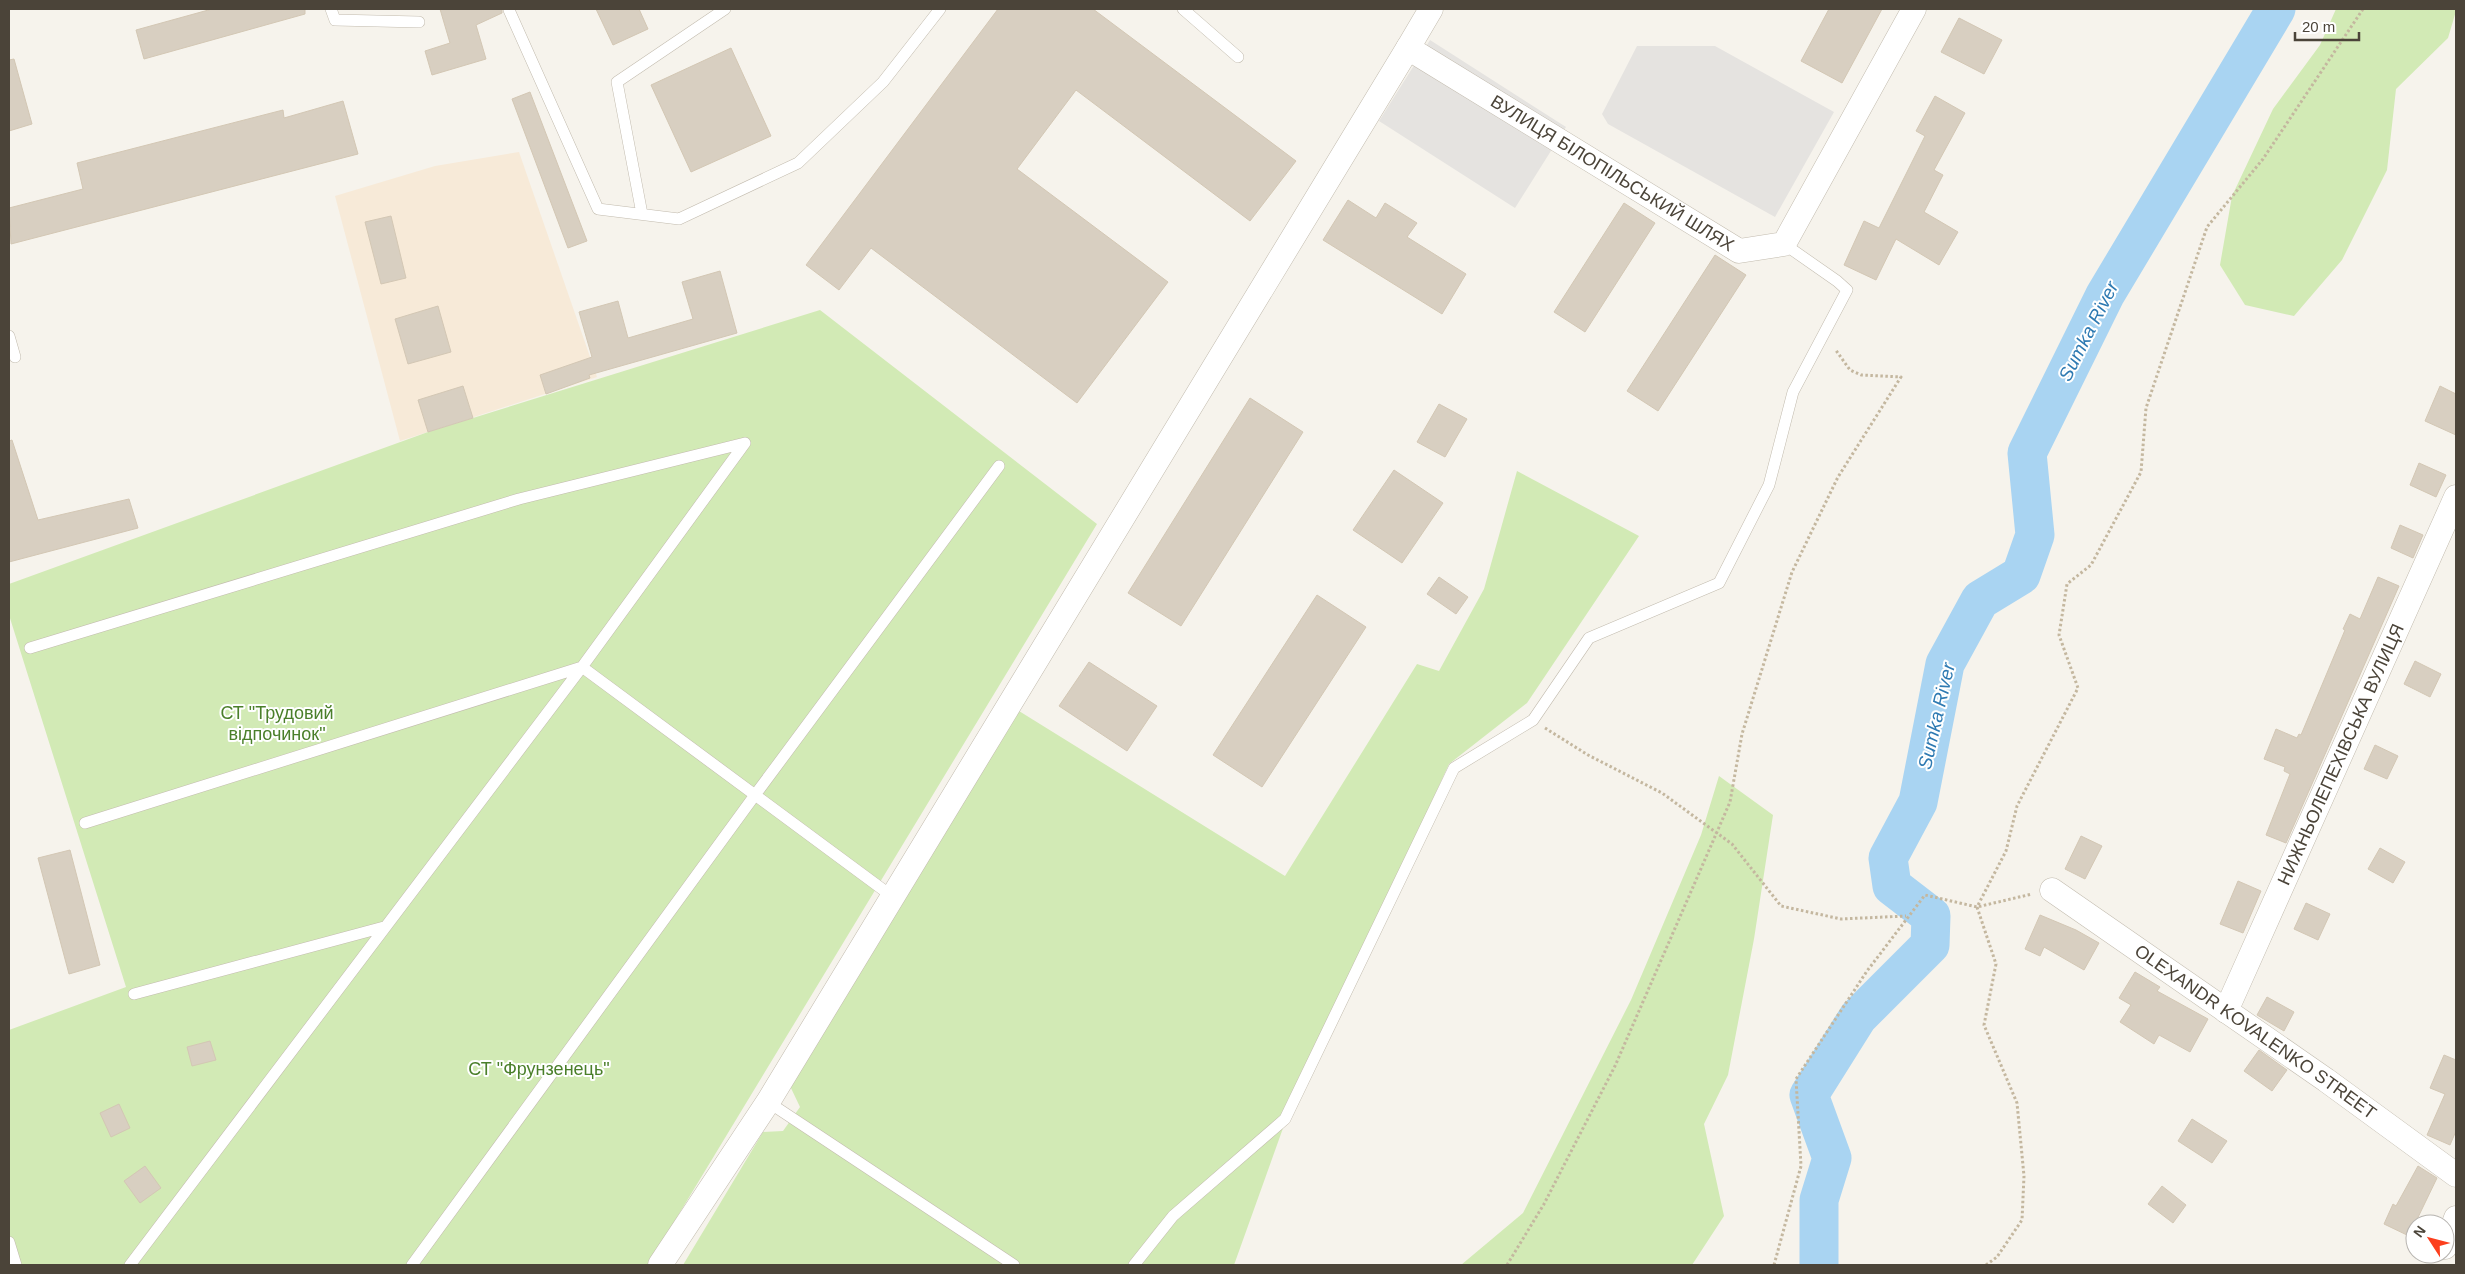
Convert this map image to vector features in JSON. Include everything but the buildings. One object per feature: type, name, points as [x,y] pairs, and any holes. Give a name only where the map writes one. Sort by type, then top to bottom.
[{"type":"street","points":[[660,1265],[768,1102],[1431,9]]},
{"type":"street","points":[[1784,244],[1914,9]]},
{"type":"street","name":"ВУЛИЦЯ БІЛОПІЛЬСЬКИЙ ШЛЯХ","points":[[1408,48],[1739,251],[1784,244]]},
{"type":"street","name":"НИЖНЬОЛЕПЕХІВСЬКА ВУЛИЦЯ","points":[[2226,1011],[2456,497]]},
{"type":"street","name":"OLEXANDR KOVALENKO STREET","points":[[2052,890],[2456,1175]]},
{"type":"lane","points":[[331,9],[335,20],[418,22]]},
{"type":"lane","points":[[642,214],[617,82],[725,9]]},
{"type":"lane","points":[[509,10],[598,209],[679,219],[798,163],[883,82],[940,9]]},
{"type":"lane","points":[[1183,9],[1238,57]]},
{"type":"lane","points":[[1134,1265],[1173,1216],[1285,1119],[1454,768],[1533,720],[1589,638],[1719,583],[1769,485],[1793,392],[1847,290],[1784,244]]},
{"type":"lane","points":[[9,336],[15,357]]},
{"type":"lane","points":[[30,648],[519,499],[745,443],[582,667],[130,1265]]},
{"type":"lane","points":[[412,1265],[755,795],[999,466]]},
{"type":"lane","points":[[582,667],[893,897]]},
{"type":"lane","points":[[85,823],[582,667]]},
{"type":"lane","points":[[134,994],[384,927]]},
{"type":"lane","points":[[768,1102],[1014,1265]]},
{"type":"lane","points":[[9,1242],[16,1265]]},
{"type":"path","points":[[1986,1265],[1997,1257],[2022,1220],[2024,1176],[2017,1103],[1984,1025],[1996,964],[1977,907],[2006,851],[2017,806],[2078,688],[2059,635],[2067,584],[2090,565],[2141,472],[2146,408],[2207,227],[2263,159],[2363,9]]},
{"type":"path","points":[[1507,1265],[1544,1204],[1614,1066],[1730,802],[1742,734],[1792,572],[1838,477],[1901,377],[1861,375],[1850,370],[1823,335]]},
{"type":"path","points":[[1533,720],[1588,755],[1662,793],[1732,844],[1781,906],[1841,919],[1907,916]]},
{"type":"path","points":[[1774,1265],[1801,1166],[1796,1079],[1907,916],[1925,895],[1977,907],[2052,890]]},
{"type":"shaded area","points":[[1430,40],[1566,127],[1515,208],[1379,121]]},
{"type":"shaded area","points":[[1637,46],[1715,46],[1834,112],[1775,217],[1608,124],[1602,114]]},
{"type":"shaded area","points":[[519,152],[597,377],[400,441],[335,196],[435,166]]},
{"type":"green space","points":[[2336,9],[2456,9],[2456,11],[2448,38],[2396,89],[2387,170],[2342,260],[2294,316],[2245,305],[2220,265],[2232,196],[2273,109],[2320,45]]},
{"type":"green space","points":[[820,310],[1097,524],[648,1265],[9,1265],[9,1030],[126,987],[9,615],[9,584],[428,432]]},
{"type":"green space","points":[[1517,471],[1639,536],[1527,703],[1449,764],[1287,1117],[1234,1265],[683,1265],[763,1132],[783,1131],[800,1107],[790,1086],[1019,711],[1285,876],[1417,664],[1439,671],[1484,589]]},
{"type":"green space","points":[[1719,776],[1773,815],[1754,939],[1728,1075],[1704,1124],[1724,1216],[1692,1265],[1461,1265],[1523,1213],[1631,1000],[1701,835]]},
{"type":"waterway","name":"Sumka River","points":[[1819,1265],[1819,1200],[1832,1158],[1809,1095],[1858,1017],[1930,945],[1931,916],[1892,886],[1888,858],[1918,802],[1945,664],[1980,600],[2021,575],[2035,535],[2027,453],[2105,295],[2276,9]]},
{"type":"park label","name":"СТ \"Трудовий відпочинок\"","points":[[277,723]]},
{"type":"park label","name":"СТ \"Фрунзенець\"","points":[[539,1069]]}]
